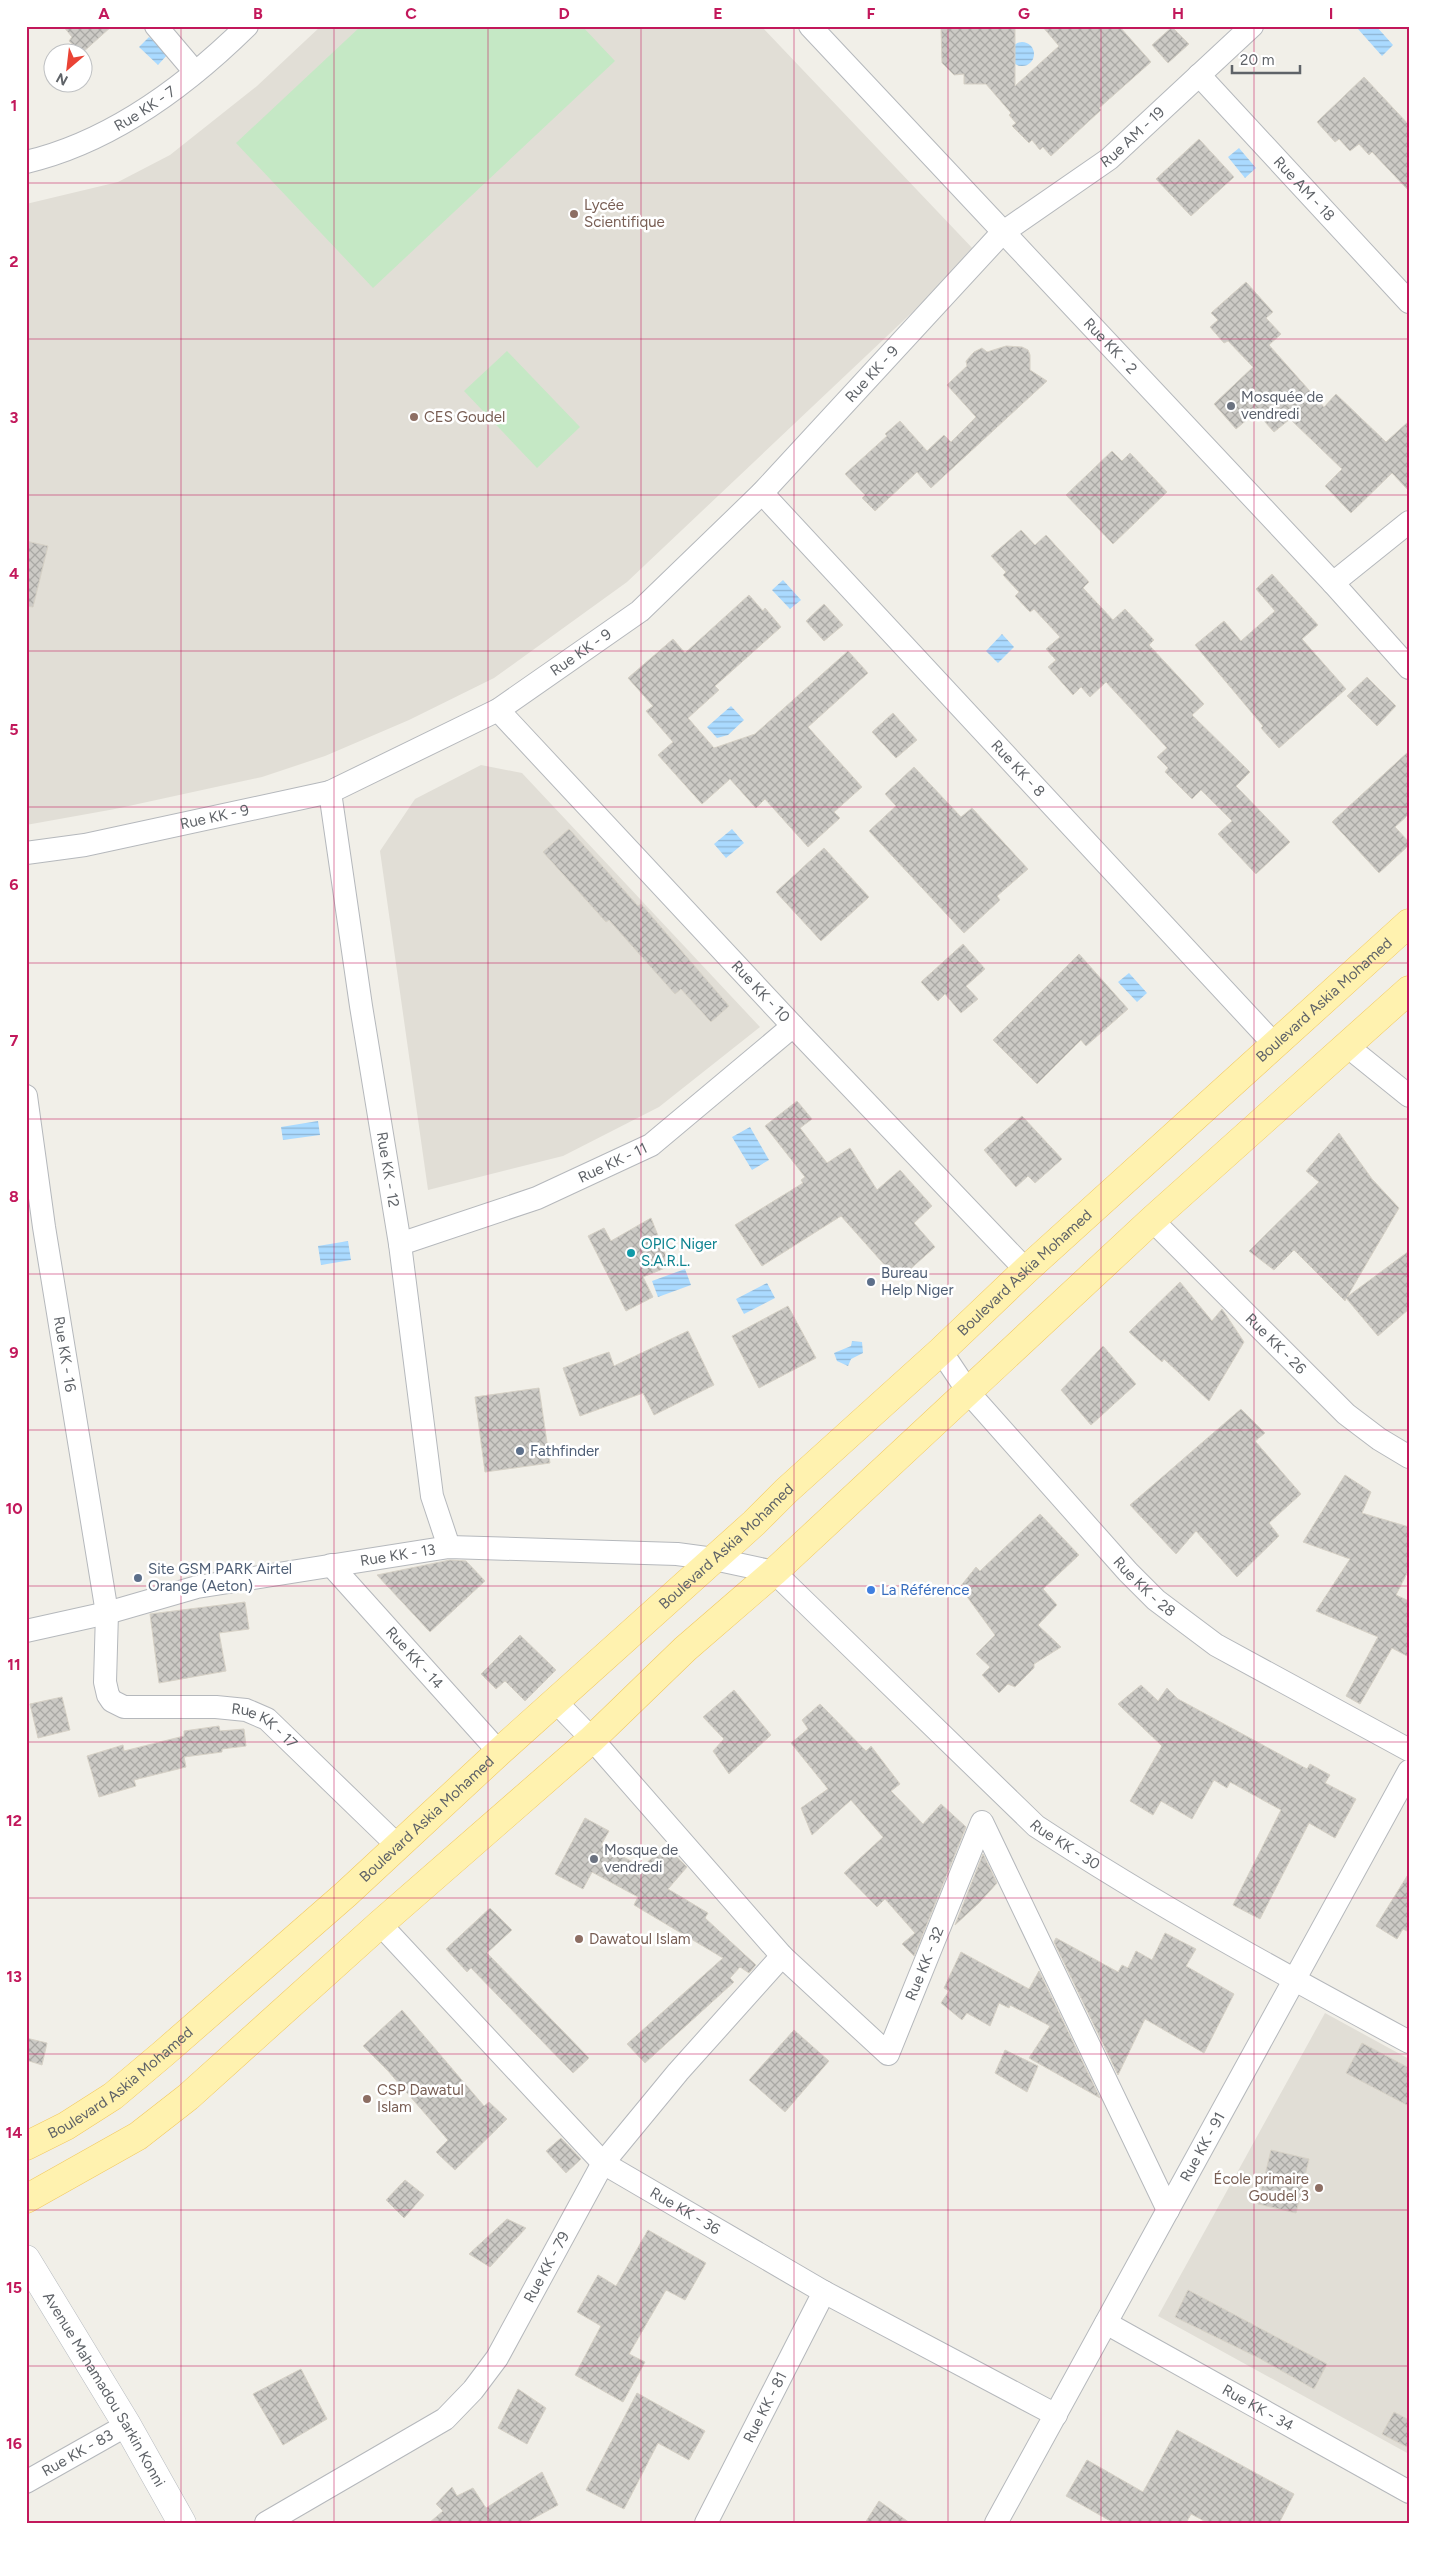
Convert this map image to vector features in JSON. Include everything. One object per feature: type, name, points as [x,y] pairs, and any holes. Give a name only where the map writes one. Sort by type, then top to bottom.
[{"type":"main road","name":"Boulevard Askia Mohamed","points":[[26,2146],[66,2126],[113,2096],[346,1894],[499,1752],[714,1560],[1026,1270],[1409,923]]},
{"type":"main road","points":[[26,2200],[138,2136],[188,2097],[380,1924],[592,1738],[685,1649],[774,1572],[969,1393],[1152,1220],[1409,990]]},
{"type":"street","points":[[156,26],[195,72]]},
{"type":"street","name":"Rue KK - 7","points":[[26,162],[50,156],[94,140],[159,100],[195,72],[247,26]]},
{"type":"street","name":"Rue KK - 2","points":[[810,26],[1002,233],[1334,583],[1409,668]]},
{"type":"street","name":"Rue AM - 19","points":[[1002,233],[1109,159],[1199,76],[1242,29]]},
{"type":"street","name":"Rue AM - 18","points":[[1199,76],[1409,302]]},
{"type":"street","name":"Rue KK - 9","points":[[26,853],[85,845],[330,792],[498,710],[640,611],[762,493],[1002,233]]},
{"type":"street","name":"Rue KK - 8","points":[[762,493],[1274,1044]]},
{"type":"street","points":[[1334,583],[1409,522]]},
{"type":"street","name":"Rue KK - 10","points":[[498,710],[793,1026],[1026,1270]]},
{"type":"street","name":"Rue KK - 12","points":[[330,792],[361,1006],[400,1244],[432,1496],[449,1547]]},
{"type":"street","name":"Rue KK - 11","points":[[400,1244],[537,1198],[651,1145],[793,1026]]},
{"type":"street","points":[[1347,1046],[1409,1096]]},
{"type":"street","name":"Rue KK - 16","points":[[26,1096],[44,1227],[107,1613],[105,1682]]},
{"type":"street","name":"Rue KK - 26","points":[[1152,1220],[1346,1414],[1379,1439],[1409,1457]]},
{"type":"street","name":"Rue KK - 28","points":[[941,1351],[969,1393],[1128,1572],[1182,1621],[1216,1646],[1409,1750]]},
{"type":"street","name":"Rue KK - 13","points":[[26,1631],[107,1613],[197,1588],[449,1547],[677,1554],[774,1572]]},
{"type":"street","name":"Rue KK - 14","points":[[331,1565],[499,1752]]},
{"type":"street","name":"Rue KK - 30","points":[[774,1572],[1036,1826],[1073,1850],[1293,1980],[1409,2042]]},
{"type":"street","name":"Rue KK - 17","points":[[105,1682],[108,1695],[112,1701],[124,1707],[231,1708],[246,1710],[267,1719],[397,1845]]},
{"type":"street","name":"Rue KK - 32","points":[[556,1702],[592,1738],[782,1956],[888,2054],[982,1822],[1168,2210]]},
{"type":"street","name":"Rue KK - 91","points":[[996,2523],[1409,1771]]},
{"type":"street","name":"Rue KK - 36","points":[[380,1924],[603,2163],[824,2292],[1056,2414]]},
{"type":"street","name":"Rue KK - 79","points":[[266,2523],[445,2419],[473,2390],[497,2358],[603,2163],[678,2072],[782,1956]]},
{"type":"street","name":"Avenue Mahamadou Sarkin Konni","points":[[26,2259],[127,2425],[182,2523]]},
{"type":"street","name":"Rue KK - 81","points":[[706,2523],[824,2292]]},
{"type":"street","name":"Rue KK - 34","points":[[1106,2323],[1409,2492]]},
{"type":"street","name":"Rue KK - 83","points":[[26,2482],[127,2425]]},
{"type":"shaded area","name":"CES Goudel","points":[[321,26],[761,26],[976,252],[627,582],[494,678],[409,720],[325,756],[262,777],[115,809],[26,825],[26,204],[118,182],[170,155],[257,86]]},
{"type":"shaded area","points":[[481,765],[522,773],[760,1027],[659,1107],[563,1156],[428,1190],[380,851],[415,799]]},
{"type":"shaded area","name":"École primaire Goudel 3","points":[[1325,2013],[1409,2059],[1409,2454],[1158,2316]]},
{"type":"green space","points":[[361,26],[582,26],[615,61],[373,288],[236,143]]},
{"type":"green space","points":[[507,351],[580,427],[537,468],[464,391]]},
{"type":"water","points":[[1361,26],[1376,26],[1393,45],[1382,56],[1358,29]]},
{"type":"water","points":[[149,37],[168,54],[158,65],[139,47]]},
{"type":"water","points":[[1022,42],[1027,43],[1033,49],[1033,59],[1027,65],[1022,66],[1017,65],[1011,59],[1010,54],[1011,49],[1017,43]]},
{"type":"water","points":[[1239,148],[1256,168],[1245,178],[1228,157]]},
{"type":"water","points":[[783,580],[801,600],[790,609],[772,590]]},
{"type":"water","points":[[1002,634],[1014,647],[998,663],[986,651]]},
{"type":"water","points":[[731,706],[744,720],[728,735],[717,738],[707,727]]},
{"type":"water","points":[[732,829],[744,843],[726,858],[714,844]]},
{"type":"water","points":[[1129,973],[1147,993],[1137,1002],[1118,982]]},
{"type":"water","points":[[318,1121],[320,1135],[283,1140],[281,1127]]},
{"type":"water","points":[[750,1127],[769,1160],[752,1170],[732,1137]]},
{"type":"water","points":[[348,1241],[351,1260],[321,1265],[318,1246]]},
{"type":"water","points":[[685,1269],[691,1285],[658,1297],[652,1281]]},
{"type":"water","points":[[767,1283],[775,1298],[744,1314],[736,1299]]},
{"type":"water","points":[[852,1341],[862,1342],[863,1353],[851,1359],[848,1366],[837,1361],[834,1353],[851,1346]]},
{"type":"building","points":[[63,26],[112,26],[92,44],[92,42],[70,42],[72,37]]},
{"type":"building","points":[[941,26],[1015,26],[1015,86],[1059,46],[1042,26],[1119,26],[1151,62],[1099,108],[1101,110],[1051,156],[1043,147],[1040,150],[1032,140],[1029,143],[1012,126],[1016,123],[1009,115],[1011,113],[986,84],[964,84],[964,74],[954,75],[942,63]]},
{"type":"building","points":[[1172,27],[1189,44],[1168,63],[1152,45]]},
{"type":"building","points":[[1364,77],[1409,125],[1409,191],[1372,152],[1369,155],[1359,144],[1350,151],[1339,139],[1335,142],[1317,122]]},
{"type":"building","points":[[1199,139],[1234,177],[1191,216],[1156,179]]},
{"type":"building","points":[[1246,282],[1273,312],[1266,318],[1281,334],[1269,345],[1324,407],[1336,394],[1386,442],[1409,421],[1409,491],[1392,473],[1351,513],[1325,486],[1342,469],[1290,419],[1274,432],[1256,412],[1236,429],[1214,404],[1253,367],[1228,341],[1224,343],[1210,327],[1218,320],[1211,313]]},
{"type":"building","points":[[1006,346],[1022,347],[1028,350],[1030,370],[1047,381],[931,488],[917,472],[875,511],[862,498],[865,495],[845,474],[887,436],[885,434],[900,421],[927,451],[944,435],[951,442],[976,417],[947,385],[967,366],[966,361],[974,352],[982,348],[987,352]]},
{"type":"building","points":[[1112,451],[1122,461],[1130,453],[1167,492],[1113,544],[1066,495]]},
{"type":"building","points":[[1021,530],[1035,545],[1046,535],[1089,582],[1083,588],[1113,620],[1125,609],[1154,640],[1149,645],[1204,704],[1192,715],[1250,772],[1236,786],[1290,842],[1256,874],[1218,834],[1232,821],[1201,790],[1192,799],[1165,772],[1168,768],[1157,757],[1167,748],[1106,682],[1090,697],[1081,687],[1073,695],[1048,667],[1056,660],[1046,649],[1060,637],[1034,609],[1030,612],[1015,596],[1019,592],[1003,575],[1006,572],[991,556]]},
{"type":"building","points":[[26,541],[48,546],[33,607],[26,606]]},
{"type":"building","points":[[1272,574],[1318,625],[1302,639],[1346,689],[1279,748],[1261,728],[1263,726],[1195,645],[1224,621],[1241,641],[1275,611],[1256,589]]},
{"type":"building","points":[[749,595],[763,611],[765,608],[781,627],[715,686],[719,690],[688,718],[714,748],[755,734],[848,651],[868,673],[808,727],[862,787],[834,812],[840,818],[808,847],[765,799],[756,808],[730,779],[702,804],[658,755],[673,742],[646,711],[653,706],[628,678],[673,639],[685,653]]},
{"type":"building","points":[[824,604],[843,625],[824,641],[806,621]]},
{"type":"building","points":[[1367,677],[1396,706],[1377,726],[1347,696]]},
{"type":"building","points":[[893,713],[917,740],[896,758],[872,732]]},
{"type":"building","points":[[1409,751],[1409,814],[1395,827],[1409,842],[1409,845],[1379,873],[1332,822]]},
{"type":"building","points":[[914,767],[961,817],[972,808],[1028,869],[997,896],[1000,900],[964,933],[869,831],[896,806],[885,794]]},
{"type":"building","points":[[569,829],[638,906],[641,904],[729,1006],[711,1022],[681,989],[675,994],[609,920],[606,922],[543,852]]},
{"type":"building","points":[[824,848],[869,897],[821,941],[776,892]]},
{"type":"building","points":[[963,944],[985,969],[966,986],[978,999],[961,1013],[945,994],[938,1001],[921,982]]},
{"type":"building","points":[[1079,954],[1128,1009],[1086,1046],[1081,1040],[1037,1084],[993,1040]]},
{"type":"building","points":[[797,1101],[812,1119],[800,1128],[827,1163],[850,1148],[877,1190],[900,1170],[932,1206],[914,1223],[935,1247],[898,1280],[841,1216],[762,1266],[735,1225],[803,1183],[801,1180],[805,1177],[765,1126]]},
{"type":"building","points":[[1022,1116],[1062,1159],[1035,1183],[1028,1176],[1016,1187],[984,1150]]},
{"type":"building","points":[[1339,1133],[1372,1179],[1399,1208],[1347,1297],[1409,1251],[1409,1309],[1378,1336],[1346,1298],[1345,1301],[1294,1250],[1274,1270],[1249,1251],[1319,1182],[1306,1171]]},
{"type":"building","name":"OPIC Niger S.A.R.L.","points":[[651,1218],[670,1266],[643,1277],[653,1297],[626,1311],[588,1236],[604,1228],[611,1241]]},
{"type":"building","points":[[1180,1282],[1212,1321],[1222,1309],[1244,1342],[1209,1401],[1164,1359],[1162,1362],[1129,1332]]},
{"type":"building","points":[[788,1306],[816,1358],[759,1388],[732,1336]]},
{"type":"building","points":[[688,1331],[714,1385],[654,1415],[643,1393],[580,1416],[563,1368],[609,1352],[614,1366]]},
{"type":"building","points":[[1103,1346],[1136,1384],[1091,1425],[1061,1390]]},
{"type":"building","points":[[539,1388],[550,1463],[485,1472],[475,1397]]},
{"type":"building","points":[[1241,1409],[1265,1433],[1255,1441],[1301,1494],[1269,1523],[1279,1536],[1237,1577],[1196,1531],[1176,1554],[1130,1505]]},
{"type":"building","points":[[1345,1475],[1371,1492],[1362,1513],[1409,1527],[1409,1569],[1396,1595],[1409,1601],[1409,1657],[1392,1648],[1360,1704],[1346,1696],[1378,1637],[1316,1611],[1350,1559],[1303,1542]]},
{"type":"building","points":[[1040,1514],[1079,1555],[1043,1589],[1057,1605],[1038,1625],[1061,1647],[1034,1664],[1034,1668],[1015,1687],[1008,1684],[999,1693],[982,1675],[990,1667],[976,1654],[995,1635],[960,1587],[976,1567],[980,1571]]},
{"type":"building","points":[[450,1560],[466,1561],[485,1581],[430,1632],[377,1575]]},
{"type":"building","points":[[245,1602],[249,1629],[219,1633],[226,1671],[159,1683],[150,1614]]},
{"type":"building","points":[[520,1635],[556,1670],[525,1701],[505,1681],[496,1689],[481,1674]]},
{"type":"building","points":[[1141,1685],[1158,1701],[1167,1688],[1178,1699],[1307,1769],[1310,1764],[1330,1775],[1325,1783],[1356,1799],[1335,1838],[1309,1823],[1260,1919],[1233,1905],[1281,1810],[1230,1782],[1227,1788],[1214,1780],[1192,1819],[1161,1801],[1153,1815],[1130,1801],[1162,1746],[1118,1704]]},
{"type":"building","points":[[734,1690],[771,1735],[729,1774],[713,1751],[724,1739],[703,1717]]},
{"type":"building","points":[[62,1697],[70,1730],[38,1738],[30,1704]]},
{"type":"building","points":[[820,1704],[866,1751],[871,1746],[900,1784],[891,1791],[923,1824],[941,1804],[966,1827],[914,1956],[902,1944],[915,1933],[885,1899],[877,1907],[844,1873],[883,1837],[851,1800],[812,1835],[801,1808],[828,1789],[791,1743],[808,1729],[802,1720]]},
{"type":"building","points":[[219,1726],[220,1731],[244,1729],[246,1746],[222,1749],[222,1752],[184,1757],[186,1767],[134,1780],[136,1786],[99,1797],[87,1756],[123,1745],[124,1751],[184,1736],[184,1731]]},
{"type":"building","points":[[585,1818],[609,1831],[601,1845],[642,1867],[665,1846],[687,1867],[668,1889],[708,1913],[705,1918],[756,1965],[749,1973],[740,1967],[730,1978],[734,1982],[645,2063],[627,2044],[723,1958],[634,1905],[638,1897],[592,1872],[583,1889],[555,1874]]},
{"type":"building","points":[[983,1854],[997,1883],[955,1925]]},
{"type":"building","points":[[1409,1873],[1409,1932],[1403,1929],[1397,1939],[1376,1926]]},
{"type":"building","points":[[490,1908],[512,1930],[487,1953],[589,2058],[573,2073],[471,1968],[467,1972],[446,1949]]},
{"type":"building","points":[[1165,1933],[1196,1949],[1186,1966],[1234,1994],[1204,2053],[1145,2019],[1118,2075],[1054,1942],[1056,1938],[1118,1972],[1122,1965],[1128,1968],[1136,1951],[1152,1960]]},
{"type":"building","points":[[961,1952],[1029,1989],[1039,1971],[1100,2098],[1029,2058],[1050,2026],[1010,2005],[1009,2008],[999,2003],[990,2026],[967,2013],[962,2020],[941,2003],[949,1991],[944,1988]]},
{"type":"building","points":[[402,2010],[484,2106],[489,2102],[507,2119],[455,2170],[436,2152],[448,2140],[388,2071],[363,2046]]},
{"type":"building","points":[[794,2030],[829,2061],[785,2112],[749,2080]]},
{"type":"building","points":[[26,2038],[47,2043],[42,2065],[26,2060]]},
{"type":"building","points":[[1362,2043],[1409,2068],[1409,2106],[1346,2073]]},
{"type":"building","points":[[1005,2050],[1038,2066],[1027,2092],[995,2073]]},
{"type":"building","points":[[561,2138],[581,2159],[566,2173],[546,2151]]},
{"type":"building","points":[[1271,2150],[1309,2159],[1296,2213],[1258,2204]]},
{"type":"building","points":[[405,2180],[424,2195],[404,2218],[386,2200]]},
{"type":"building","points":[[507,2219],[526,2228],[490,2267],[469,2254]]},
{"type":"building","points":[[648,2230],[706,2263],[685,2300],[666,2290],[629,2354],[645,2362],[623,2402],[575,2375],[601,2326],[577,2312],[598,2275],[616,2286]]},
{"type":"building","points":[[1188,2290],[1327,2364],[1314,2389],[1259,2358],[1175,2317]]},
{"type":"building","points":[[301,2369],[327,2419],[283,2445],[253,2394]]},
{"type":"building","points":[[518,2389],[546,2408],[527,2444],[498,2428]]},
{"type":"building","points":[[637,2393],[705,2431],[689,2460],[658,2443],[624,2509],[586,2490]]},
{"type":"building","points":[[1394,2412],[1409,2420],[1409,2448],[1382,2434]]},
{"type":"building","points":[[1177,2430],[1294,2494],[1279,2523],[1208,2523],[1191,2514],[1186,2523],[1114,2523],[1066,2496],[1087,2460],[1143,2492]]},
{"type":"building","points":[[542,2472],[558,2505],[525,2523],[429,2523],[443,2511],[436,2504],[452,2487],[457,2496],[473,2488],[486,2508]]},
{"type":"building","points":[[879,2501],[910,2523],[865,2523]]},
{"type":"place","name":"Lycée Scientifique","points":[[574,214]]},
{"type":"place","name":"Mosquée de vendredi","points":[[1231,406]]},
{"type":"place","name":"CES Goudel","points":[[414,417]]},
{"type":"place","name":"OPIC Niger S.A.R.L.","points":[[631,1253]]},
{"type":"place","name":"Bureau Help Niger","points":[[871,1282]]},
{"type":"place","name":"Fathfinder","points":[[520,1451]]},
{"type":"place","name":"Site GSM PARK Airtel Orange (Aeton)","points":[[138,1578]]},
{"type":"place","name":"La Référence","points":[[871,1590]]},
{"type":"place","name":"Mosque de vendredi","points":[[594,1859]]},
{"type":"place","name":"Dawatoul Islam","points":[[579,1939]]},
{"type":"place","name":"CSP Dawatul Islam","points":[[367,2099]]},
{"type":"place","name":"École primaire Goudel 3","points":[[1319,2188]]}]
